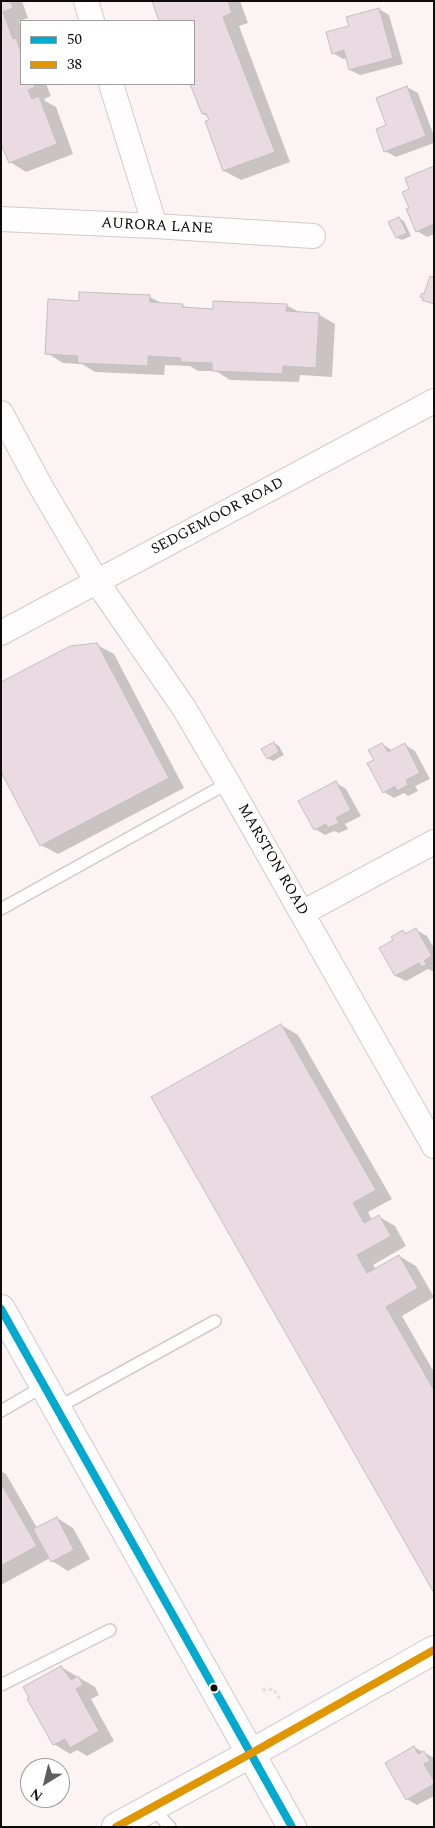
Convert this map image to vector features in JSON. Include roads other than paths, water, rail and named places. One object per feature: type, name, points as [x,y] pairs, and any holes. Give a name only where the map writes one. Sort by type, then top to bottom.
[{"type":"main road","points":[[5,1323],[51,1397],[292,1827]]},
{"type":"main road","points":[[116,1827],[434,1650]]},
{"type":"street","points":[[86,1],[92,20]]},
{"type":"street","points":[[111,85],[155,226]]},
{"type":"street","name":"AURORA LANE","points":[[1,219],[313,236]]},
{"type":"street","name":"SEDGEMOOR ROAD","points":[[1,633],[434,402]]},
{"type":"street","name":"MARSTON ROAD","points":[[1,413],[41,487],[97,582],[184,708],[434,1146]]},
{"type":"street","points":[[302,912],[434,842]]},
{"type":"lane","points":[[1,909],[228,783]]},
{"type":"lane","points":[[1,1411],[51,1397],[215,1321]]},
{"type":"lane","points":[[1,1685],[110,1630]]},
{"type":"lane","points":[[151,1807],[170,1827]]}]
